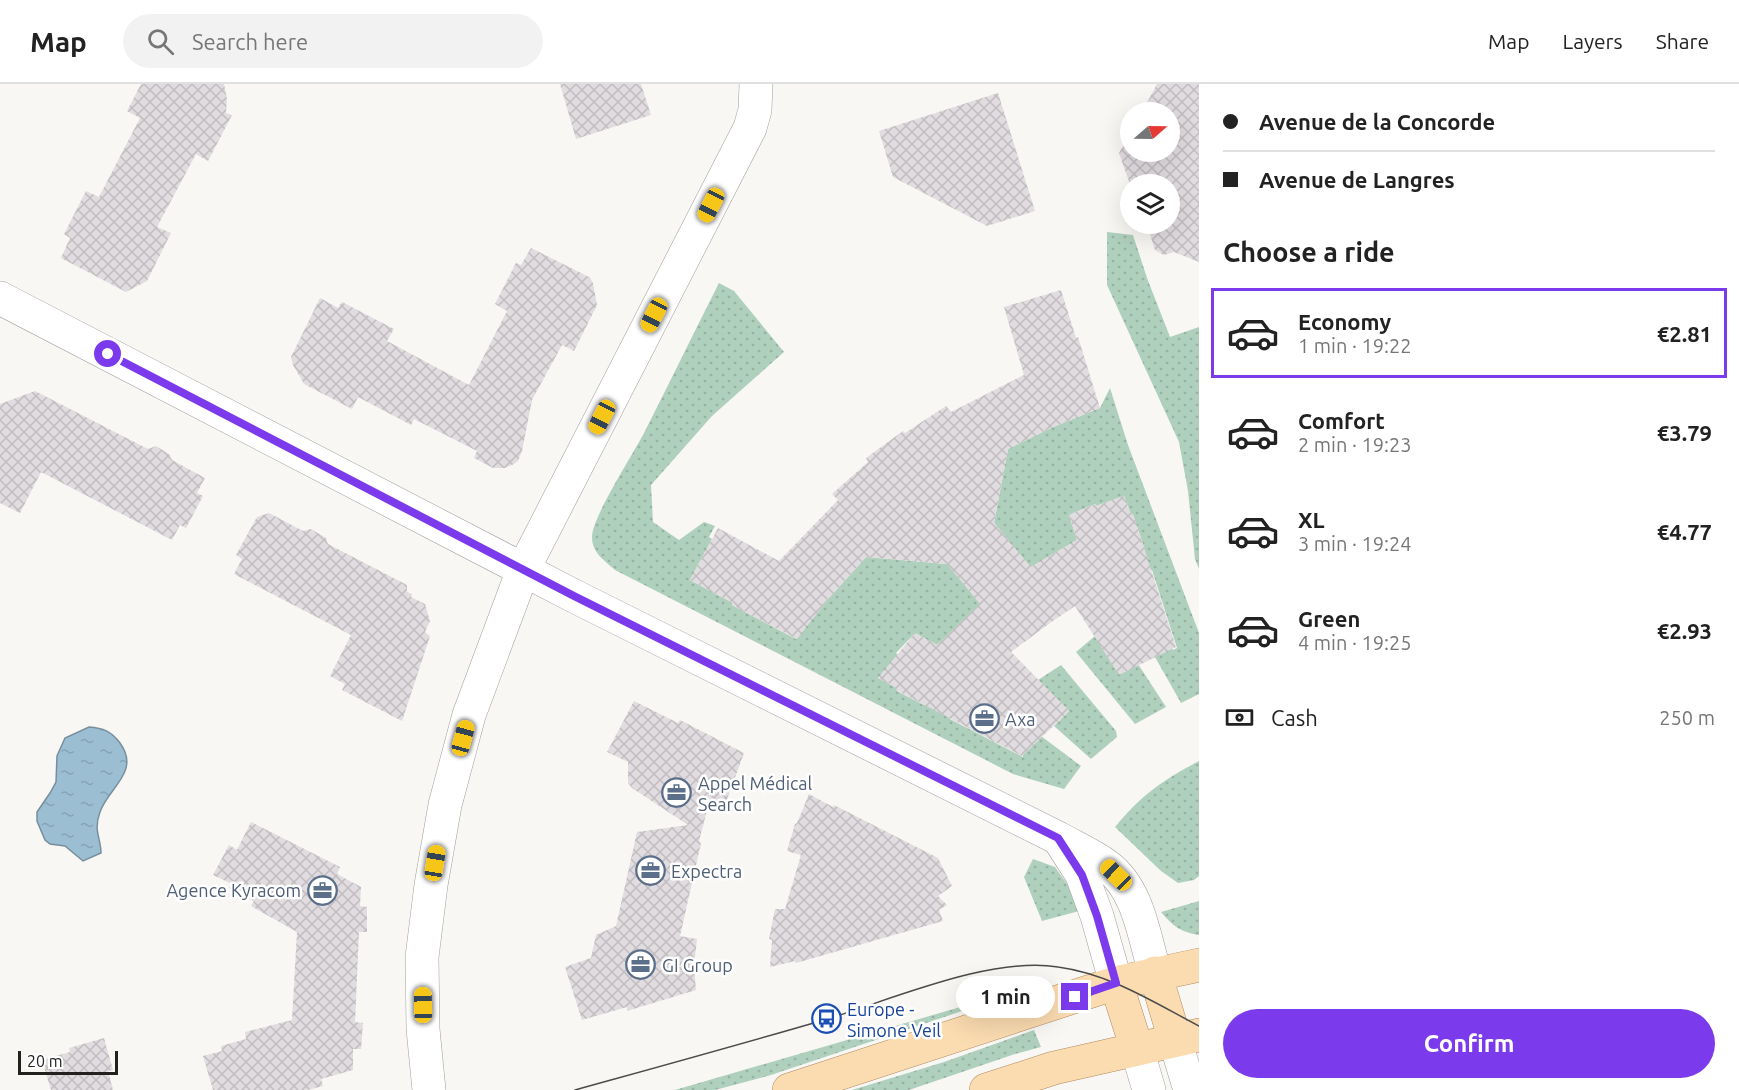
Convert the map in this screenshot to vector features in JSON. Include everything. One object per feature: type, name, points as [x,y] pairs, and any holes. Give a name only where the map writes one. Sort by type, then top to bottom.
[{"type":"main road","points":[[789,1090],[1116,983],[1199,965]]},
{"type":"main road","points":[[986,1090],[1054,1068],[1187,1037],[1155,973]]},
{"type":"main road","points":[[1116,983],[1137,1049]]},
{"type":"street","points":[[429,1090],[423,1029],[422,957],[444,805],[469,715],[523,570],[750,128],[756,110],[756,84]]},
{"type":"street","points":[[0,298],[523,570],[1058,838],[1107,866],[1125,884],[1135,905],[1155,973]]},
{"type":"street","points":[[1058,838],[1082,875],[1097,916],[1116,983]]},
{"type":"street","points":[[1187,1037],[1190,1090]]},
{"type":"street","points":[[1137,1049],[1149,1090]]},
{"type":"green space","points":[[1107,232],[1133,235],[1170,337],[1199,327],[1199,569],[1195,559],[1188,491],[1179,442],[1107,285]]},
{"type":"green space","points":[[719,283],[734,291],[784,352],[712,416],[651,485],[653,522],[679,540],[704,522],[715,526],[709,537],[712,539],[690,580],[796,639],[866,557],[947,564],[1000,592],[937,645],[915,633],[896,653],[898,655],[878,678],[897,688],[897,691],[924,705],[925,703],[949,716],[950,719],[1023,757],[1023,754],[1041,736],[1081,766],[1064,789],[1013,774],[615,570],[594,548],[592,537],[599,515],[645,431]]},
{"type":"green space","points":[[1110,388],[1128,445],[1199,633],[1199,694],[1181,703],[1155,657],[1172,647],[1173,650],[1177,648],[1152,570],[1148,571],[1143,544],[1133,515],[1131,515],[1124,496],[1096,506],[1095,504],[1069,515],[1077,540],[1021,573],[992,554],[1009,541],[994,523],[1008,449],[1100,408]]},
{"type":"green space","points":[[1095,636],[1138,664],[1166,707],[1135,724],[1076,652]]},
{"type":"green space","points":[[1061,665],[1116,731],[1117,737],[1091,759],[1054,726],[1069,711],[1038,680]]},
{"type":"green space","points":[[1199,761],[1199,876],[1194,880],[1178,883],[1161,871],[1115,827],[1153,789]]},
{"type":"green space","points":[[1033,859],[1055,867],[1072,891],[1079,911],[1042,921],[1024,877]]},
{"type":"green space","points":[[1199,901],[1199,935],[1177,928],[1161,912]]},
{"type":"green space","points":[[1012,992],[1010,995],[771,1075],[715,1090],[675,1090]]},
{"type":"green space","points":[[1034,1030],[1041,1047],[909,1090],[852,1090],[944,1062]]},
{"type":"water","points":[[89,727],[103,729],[110,733],[120,743],[127,763],[121,779],[100,812],[97,829],[101,853],[83,861],[65,846],[50,844],[45,840],[37,821],[37,812],[56,782],[57,756],[65,738]]},
{"type":"building","points":[[141,84],[224,84],[227,99],[226,113],[232,115],[208,161],[196,154],[157,227],[171,233],[147,281],[126,292],[61,258],[70,238],[64,234],[86,191],[99,197],[140,118],[127,111]]},
{"type":"building","points":[[560,84],[641,84],[651,115],[576,139]]},
{"type":"building","points":[[1157,84],[1199,84],[1199,262],[1174,252],[1164,255],[1155,250],[1150,234],[1180,234],[1180,174],[1126,174],[1122,162],[1180,162],[1180,102],[1147,102]]},
{"type":"building","points":[[998,93],[1035,211],[987,226],[893,177],[879,131]]},
{"type":"building","points":[[531,248],[589,277],[593,283],[597,305],[574,351],[562,345],[532,400],[522,451],[518,461],[514,464],[505,468],[493,468],[474,458],[477,451],[414,419],[411,425],[358,397],[352,409],[304,384],[293,365],[291,357],[320,298],[338,308],[342,302],[394,329],[387,341],[469,385],[507,311],[495,304],[516,263],[521,265]]},
{"type":"building","points":[[1061,290],[1100,408],[1008,449],[994,523],[1031,567],[1077,540],[1069,515],[1095,504],[1096,506],[1124,496],[1131,515],[1133,514],[1176,647],[1119,675],[1075,606],[1050,623],[1011,652],[1069,711],[1022,756],[896,690],[897,688],[878,678],[915,633],[937,645],[980,604],[947,564],[866,557],[829,598],[797,639],[690,580],[718,528],[779,561],[838,500],[832,494],[868,462],[866,458],[903,431],[905,433],[946,406],[951,412],[1024,375],[1004,307]]},
{"type":"building","points":[[35,391],[148,449],[156,446],[169,454],[172,460],[205,478],[197,493],[203,496],[186,528],[180,525],[172,540],[41,472],[20,513],[0,503],[0,404]]},
{"type":"building","points":[[269,513],[303,531],[311,529],[326,538],[328,544],[407,585],[407,592],[412,594],[411,597],[425,604],[430,621],[425,632],[430,636],[402,721],[342,690],[345,684],[330,676],[351,635],[234,574],[242,559],[236,555],[257,517]]},
{"type":"building","points":[[634,701],[678,723],[680,720],[744,753],[726,802],[710,799],[699,841],[701,843],[680,936],[697,939],[694,966],[696,990],[627,1011],[627,1007],[582,1020],[565,967],[591,958],[596,935],[616,926],[637,832],[688,825],[632,788],[628,783],[628,762],[607,752]]},
{"type":"building","points":[[809,794],[938,858],[952,886],[938,896],[947,905],[939,910],[943,921],[796,963],[795,961],[770,967],[772,940],[769,939],[775,909],[785,909],[801,855],[787,851],[795,824]]},
{"type":"building","points":[[251,822],[340,867],[337,874],[361,887],[360,906],[367,907],[367,932],[359,932],[355,1022],[363,1023],[361,1049],[353,1049],[353,1070],[321,1079],[323,1086],[308,1090],[213,1090],[203,1056],[222,1051],[221,1046],[246,1039],[245,1032],[292,1020],[297,932],[251,906],[254,901],[229,888],[232,884],[213,875],[229,845],[237,850]]},
{"type":"building","points":[[104,1038],[113,1070],[108,1071],[113,1090],[51,1090],[42,1060],[70,1052],[69,1048]]},
{"type":"tram line","points":[[575,1090],[824,1020],[941,982],[1002,968],[1031,965],[1058,967],[1113,982],[1199,1026]]},
{"type":"place","name":"Axa","points":[[984,719]]},
{"type":"place","name":"Appel Médical Search","points":[[677,793]]},
{"type":"place","name":"Expectra","points":[[650,871]]},
{"type":"place","name":"Agence Kyracom","points":[[322,890]]},
{"type":"place","name":"GI Group","points":[[641,965]]},
{"type":"place","name":"Europe - Simone Veil","points":[[826,1019]]},
{"type":"route","points":[[108,354],[574,596],[1058,838],[1082,875],[1097,916],[1116,983],[1075,997]]}]
